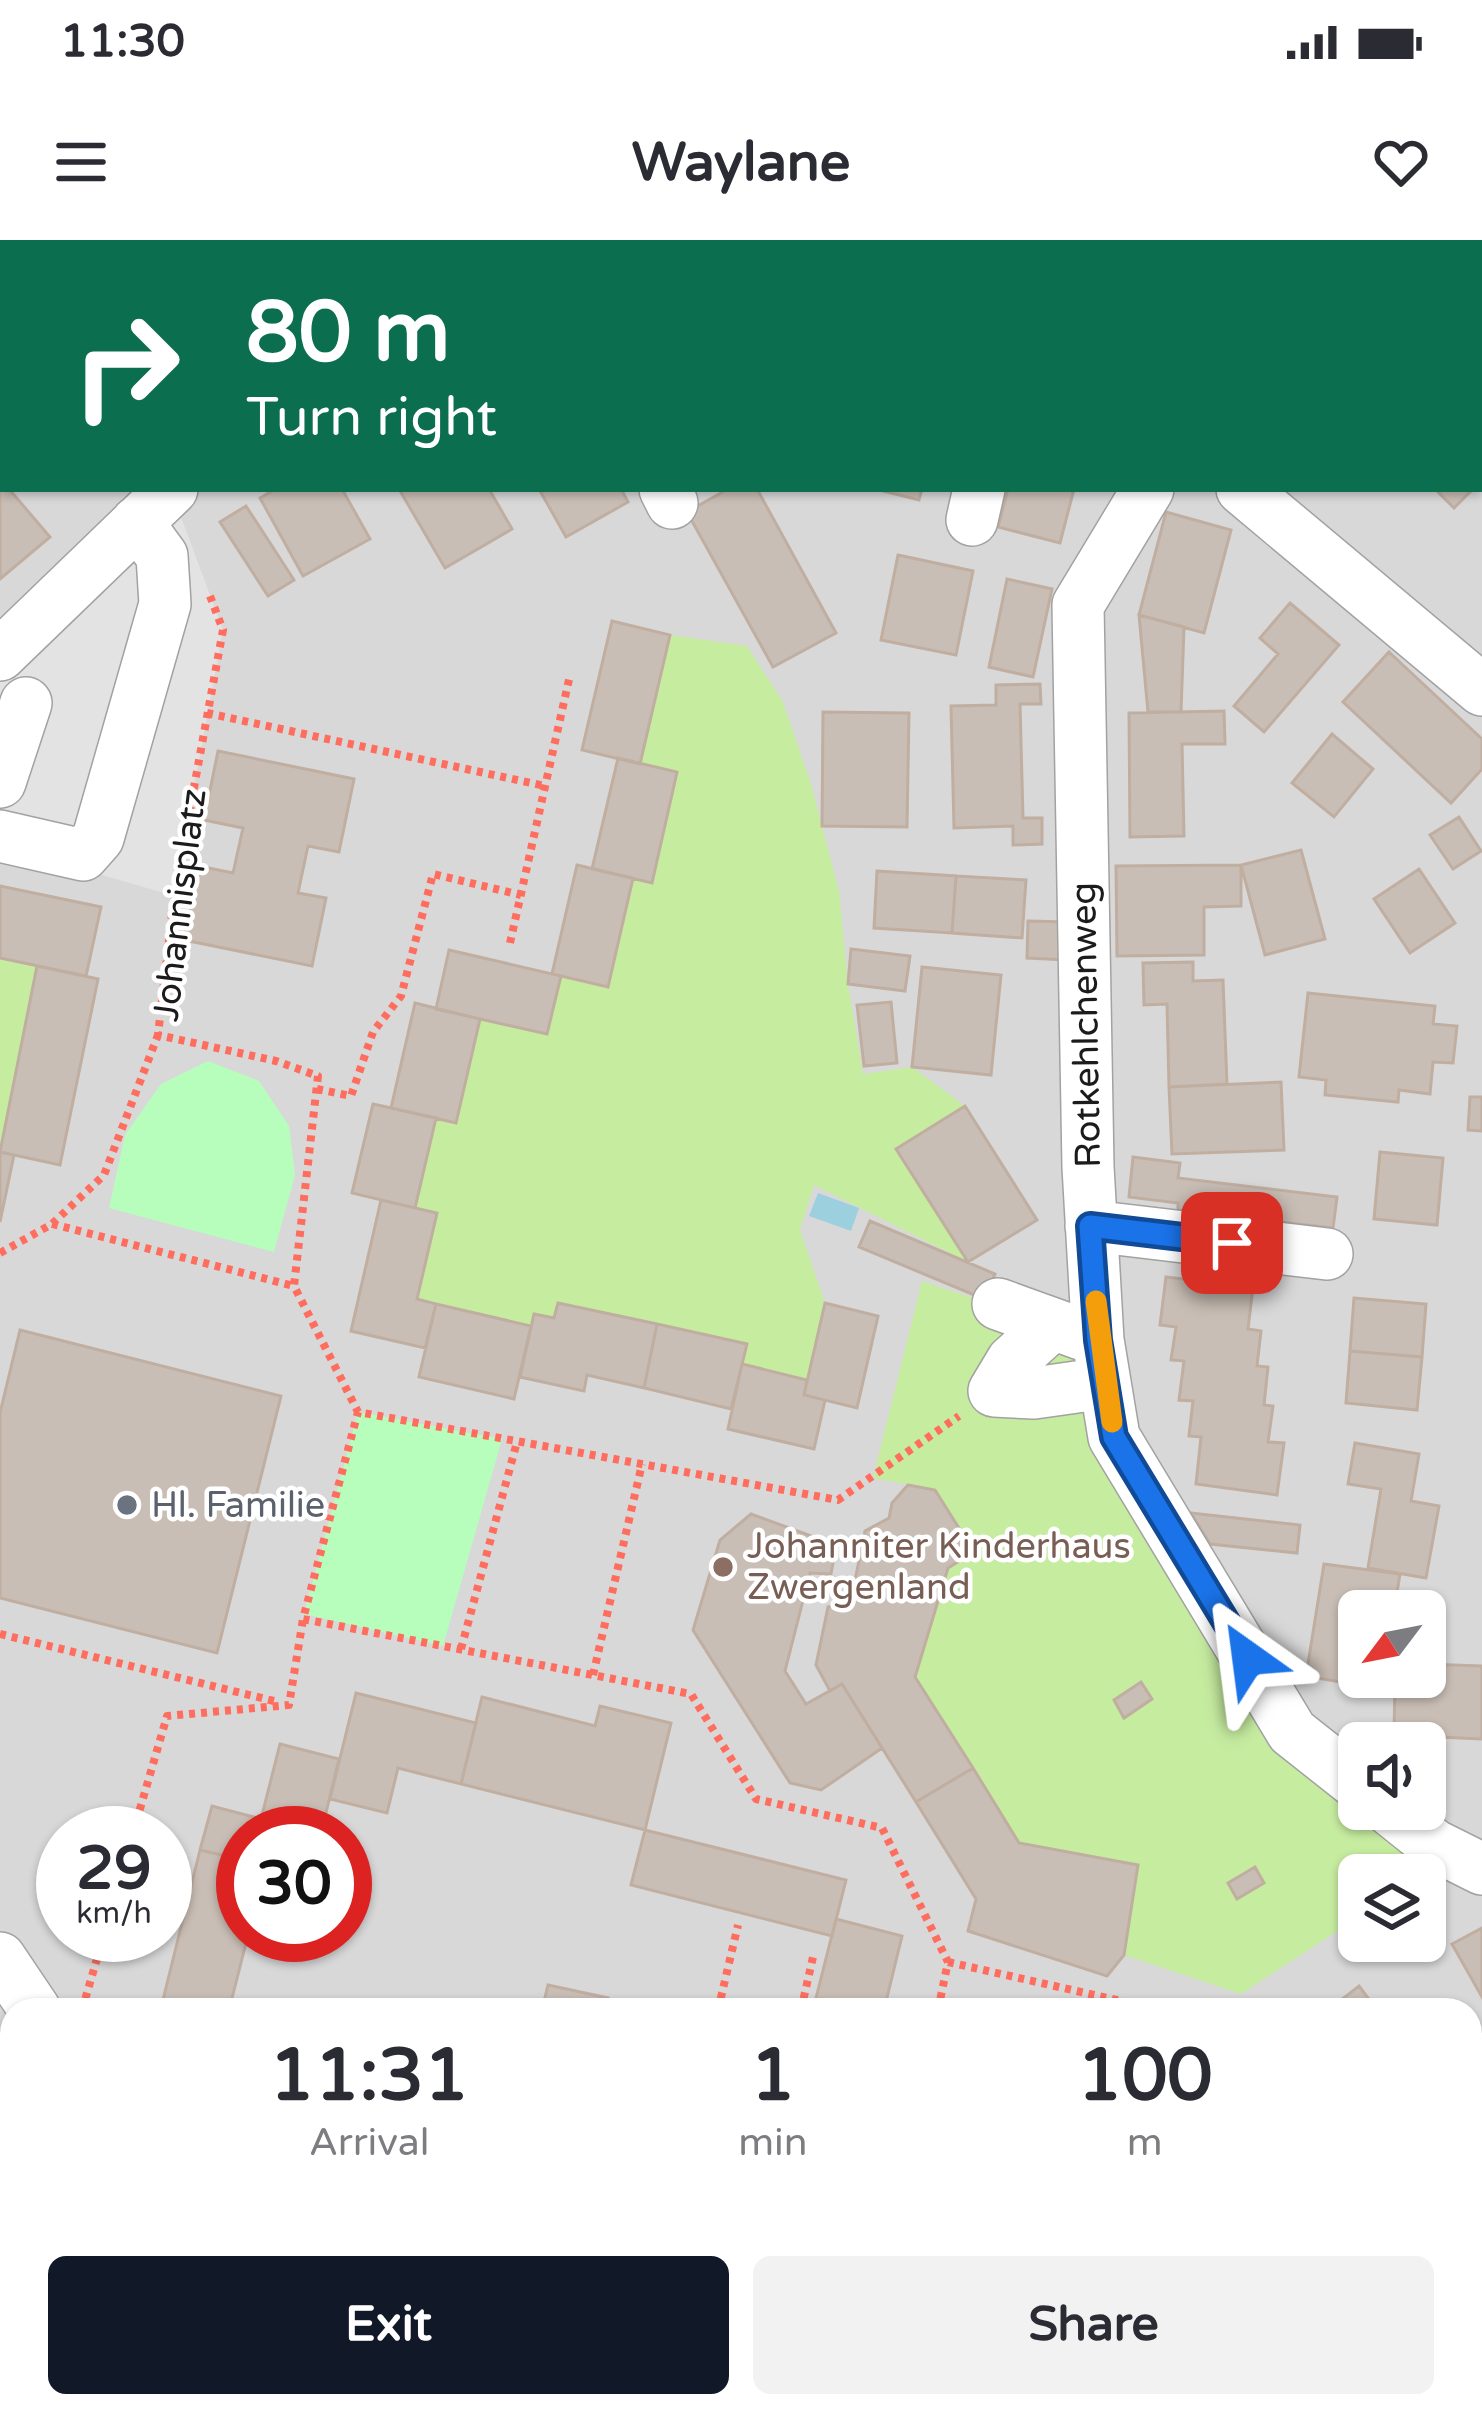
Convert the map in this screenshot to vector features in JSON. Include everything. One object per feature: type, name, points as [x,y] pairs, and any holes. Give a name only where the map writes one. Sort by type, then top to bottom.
[{"type":"street","name":"Rotkehlchenweg","points":[[1146,492],[1078,605],[1090,1226],[1085,1349],[1114,1437],[1292,1732],[1338,1768]]},
{"type":"street","points":[[1246,492],[1482,690]]},
{"type":"street","points":[[0,655],[155,506]]},
{"type":"street","points":[[0,836],[82,855],[98,838],[165,604],[155,506]]},
{"type":"street","points":[[0,782],[26,703]]},
{"type":"street","points":[[1090,1226],[1327,1254]]},
{"type":"street","points":[[998,1304],[1085,1349]]},
{"type":"street","points":[[1085,1349],[1034,1393],[994,1391],[1012,1361],[1085,1349]]},
{"type":"street","points":[[1415,1830],[1434,1846],[1482,1869]]},
{"type":"street","points":[[0,1958],[27,1998]]},
{"type":"path","name":"Johannisplatz","points":[[208,590],[223,630],[174,896],[158,1034],[276,1061],[318,1076],[316,1089]]},
{"type":"path","points":[[510,943],[570,675]]},
{"type":"path","points":[[207,713],[545,786]]},
{"type":"path","points":[[289,1705],[303,1619],[358,1412],[294,1286],[316,1089],[351,1096],[373,1032],[401,997],[434,874],[521,895]]},
{"type":"path","points":[[0,1253],[52,1224],[104,1175],[158,1034]]},
{"type":"path","points":[[52,1224],[294,1286]]},
{"type":"path","points":[[358,1412],[838,1500],[994,1391]]},
{"type":"path","points":[[461,1649],[517,1442]]},
{"type":"path","points":[[593,1675],[642,1464]]},
{"type":"path","points":[[303,1619],[691,1694],[756,1798],[882,1828],[948,1963],[941,1998]]},
{"type":"path","points":[[0,1634],[289,1705]]},
{"type":"path","points":[[141,1806],[167,1716],[289,1705]]},
{"type":"path","points":[[721,1998],[738,1925]]},
{"type":"path","points":[[804,1998],[813,1957]]},
{"type":"path","points":[[86,1998],[96,1962]]},
{"type":"path","points":[[948,1963],[1107,1998]]},
{"type":"shaded area","points":[[0,492],[1482,492],[1482,1998],[0,1998]]},
{"type":"shaded area","points":[[172,492],[223,630],[174,896],[0,845],[0,676]]},
{"type":"green space","points":[[670,635],[747,646],[783,702],[839,891],[863,1074],[912,1067],[965,1106],[896,1150],[968,1262],[814,1185],[800,1230],[825,1303],[807,1380],[742,1364],[746,1344],[558,1303],[554,1318],[535,1314],[531,1326],[417,1299],[437,1214],[415,1208],[436,1118],[456,1123],[480,1019],[547,1034],[561,976],[608,987],[633,878],[652,882],[677,773],[640,764]]},
{"type":"green space","points":[[0,958],[37,966],[0,1144]]},
{"type":"green space","points":[[208,1061],[259,1081],[289,1126],[295,1175],[274,1252],[109,1208],[125,1135],[161,1084]]},
{"type":"green space","points":[[922,1281],[1098,1340],[1114,1437],[1292,1731],[1338,1768],[1338,1830],[1415,1830],[1434,1845],[1432,1854],[1338,1854],[1338,1931],[1241,1994],[1124,1955],[1137,1865],[1019,1843],[915,1677],[948,1568],[973,1551],[935,1490],[873,1478]]},
{"type":"green space","points":[[358,1412],[502,1439],[443,1646],[304,1614]]},
{"type":"water","points":[[818,1193],[859,1208],[851,1231],[809,1216]]},
{"type":"building","points":[[0,492],[12,492],[50,537],[0,579]]},
{"type":"building","points":[[271,492],[344,492],[370,539],[303,576],[260,498]]},
{"type":"building","points":[[401,492],[491,492],[512,529],[445,568]]},
{"type":"building","points":[[541,492],[623,492],[628,502],[566,537]]},
{"type":"building","points":[[723,492],[759,492],[836,633],[773,667],[687,512]]},
{"type":"building","points":[[887,492],[921,492],[919,500]]},
{"type":"building","points":[[1007,492],[1073,492],[1060,543],[998,527]]},
{"type":"building","points":[[1438,492],[1470,492],[1454,508]]},
{"type":"building","points":[[246,506],[294,580],[268,596],[220,522]]},
{"type":"building","points":[[1166,512],[1231,530],[1204,633],[1139,615]]},
{"type":"building","points":[[898,555],[973,571],[956,655],[881,640]]},
{"type":"building","points":[[1007,579],[1052,589],[1033,677],[989,667]]},
{"type":"building","points":[[1290,603],[1339,645],[1264,732],[1234,706],[1278,654],[1260,638]]},
{"type":"building","points":[[1139,615],[1184,627],[1181,712],[1148,712]]},
{"type":"building","points":[[612,621],[670,635],[640,764],[582,750]]},
{"type":"building","points":[[1389,652],[1482,739],[1482,769],[1451,803],[1343,702]]},
{"type":"building","points":[[1040,684],[1041,704],[1020,704],[1023,818],[1042,818],[1042,844],[1013,845],[1013,826],[954,828],[951,706],[996,705],[996,685]]},
{"type":"building","points":[[1224,711],[1225,744],[1182,744],[1184,836],[1130,837],[1129,713]]},
{"type":"building","points":[[823,712],[909,713],[907,827],[822,826]]},
{"type":"building","points":[[1332,734],[1373,769],[1334,817],[1292,783]]},
{"type":"building","points":[[218,751],[354,779],[339,852],[308,846],[298,893],[326,898],[312,966],[184,940],[199,866],[233,873],[243,828],[204,820]]},
{"type":"building","points":[[618,758],[677,772],[652,883],[592,869]]},
{"type":"building","points":[[1459,817],[1481,851],[1453,869],[1430,835]]},
{"type":"building","points":[[1301,850],[1325,939],[1265,955],[1241,865]]},
{"type":"building","points":[[577,865],[633,878],[608,987],[552,974]]},
{"type":"building","points":[[1241,865],[1241,906],[1204,907],[1204,955],[1117,956],[1116,866]]},
{"type":"building","points":[[1419,869],[1455,923],[1410,953],[1374,899]]},
{"type":"building","points":[[877,871],[956,876],[952,933],[874,928]]},
{"type":"building","points":[[956,876],[1026,880],[1022,938],[952,933]]},
{"type":"building","points":[[0,886],[101,907],[86,976],[0,958]]},
{"type":"building","points":[[1028,921],[1067,922],[1066,960],[1027,958]]},
{"type":"building","points":[[851,949],[910,956],[905,991],[848,984]]},
{"type":"building","points":[[449,950],[561,976],[547,1034],[436,1009]]},
{"type":"building","points":[[1193,962],[1193,981],[1223,980],[1227,1084],[1169,1087],[1167,1004],[1144,1005],[1143,963]]},
{"type":"building","points":[[37,966],[98,979],[60,1165],[0,1152]]},
{"type":"building","points":[[922,967],[1001,975],[991,1075],[912,1067]]},
{"type":"building","points":[[1308,993],[1435,1006],[1433,1024],[1457,1026],[1453,1063],[1433,1062],[1430,1094],[1399,1090],[1398,1102],[1325,1095],[1326,1080],[1299,1077]]},
{"type":"building","points":[[891,1002],[897,1063],[864,1066],[857,1005]]},
{"type":"building","points":[[415,1003],[480,1019],[456,1123],[391,1108]]},
{"type":"building","points":[[1281,1082],[1284,1150],[1172,1154],[1169,1087]]},
{"type":"building","points":[[1470,1097],[1482,1097],[1482,1131],[1468,1130]]},
{"type":"building","points":[[373,1104],[436,1118],[415,1208],[352,1193]]},
{"type":"building","points":[[965,1106],[1037,1220],[968,1262],[896,1149]]},
{"type":"building","points":[[0,1152],[14,1155],[0,1222]]},
{"type":"building","points":[[1380,1152],[1443,1158],[1437,1225],[1374,1219]]},
{"type":"building","points":[[1133,1157],[1180,1163],[1178,1178],[1337,1197],[1333,1228],[1178,1210],[1178,1203],[1129,1197]]},
{"type":"building","points":[[381,1200],[437,1213],[417,1299],[436,1304],[425,1348],[351,1331]]},
{"type":"building","points":[[870,1221],[995,1274],[984,1299],[859,1247]]},
{"type":"building","points":[[1166,1277],[1253,1287],[1248,1329],[1261,1331],[1257,1366],[1268,1367],[1264,1405],[1273,1406],[1268,1442],[1284,1443],[1277,1495],[1196,1484],[1201,1437],[1189,1436],[1193,1401],[1179,1400],[1184,1361],[1171,1360],[1176,1327],[1160,1325]]},
{"type":"building","points":[[1354,1298],[1426,1304],[1422,1357],[1350,1351]]},
{"type":"building","points":[[558,1303],[657,1324],[644,1388],[587,1375],[584,1391],[520,1377],[534,1314],[554,1318]]},
{"type":"building","points":[[825,1303],[878,1316],[857,1408],[804,1395]]},
{"type":"building","points":[[436,1304],[531,1326],[514,1399],[419,1377]]},
{"type":"building","points":[[657,1324],[747,1344],[731,1409],[644,1388]]},
{"type":"building","name":"Hl. Familie","points":[[20,1330],[281,1396],[217,1653],[0,1598],[0,1413]]},
{"type":"building","points":[[1350,1351],[1422,1357],[1417,1410],[1346,1403]]},
{"type":"building","points":[[742,1364],[807,1380],[804,1395],[825,1400],[814,1449],[728,1429]]},
{"type":"building","points":[[1355,1443],[1419,1454],[1411,1501],[1439,1506],[1426,1578],[1368,1568],[1381,1489],[1348,1484]]},
{"type":"building","points":[[908,1485],[935,1490],[974,1552],[948,1568],[915,1677],[973,1768],[916,1802],[842,1684],[830,1691],[816,1665],[828,1607],[851,1600],[865,1531],[889,1518],[892,1503]]},
{"type":"building","points":[[1191,1513],[1300,1525],[1297,1553],[1210,1544]]},
{"type":"building","points":[[751,1514],[836,1545],[831,1574],[810,1573],[785,1671],[806,1704],[842,1684],[882,1748],[821,1790],[790,1783],[693,1630],[720,1540]]},
{"type":"building","points":[[1324,1564],[1400,1574],[1397,1590],[1338,1590],[1338,1682],[1306,1676]]},
{"type":"building","points":[[1446,1665],[1482,1666],[1482,1739],[1446,1737],[1446,1722],[1394,1722],[1395,1698],[1446,1698]]},
{"type":"building","points":[[1141,1682],[1152,1699],[1124,1718],[1114,1700]]},
{"type":"building","points":[[356,1693],[476,1723],[461,1784],[398,1768],[387,1813],[330,1799]]},
{"type":"building","points":[[482,1697],[595,1726],[600,1706],[671,1723],[645,1830],[461,1784]]},
{"type":"building","points":[[280,1744],[339,1759],[328,1806],[264,1806]]},
{"type":"building","points":[[973,1768],[1019,1843],[1138,1865],[1124,1955],[1107,1976],[968,1931],[976,1899],[916,1802]]},
{"type":"building","points":[[212,1806],[216,1807],[216,1854],[200,1850]]},
{"type":"building","points":[[645,1830],[846,1880],[832,1936],[631,1885]]},
{"type":"building","points":[[200,1850],[216,1854],[216,1962],[241,1962],[232,1998],[163,1998],[172,1962],[192,1962],[192,1882]]},
{"type":"building","points":[[1255,1867],[1264,1883],[1237,1899],[1228,1883]]},
{"type":"building","points":[[836,1919],[902,1936],[887,1998],[816,1998]]},
{"type":"building","points":[[1482,1928],[1482,1997],[1452,1944]]},
{"type":"building","points":[[548,1985],[608,1998],[545,1998]]},
{"type":"building","points":[[1359,1986],[1368,1998],[1344,1998]]},
{"type":"slow traffic","points":[[1096,1301],[1112,1422]]},
{"type":"place","name":"Hl. Familie","points":[[127,1505]]},
{"type":"place","name":"Johanniter Kinderhaus Zwergenland","points":[[723,1567]]},
{"type":"route","points":[[1232,1243],[1090,1226],[1098,1340],[1114,1437],[1248,1658]]}]
